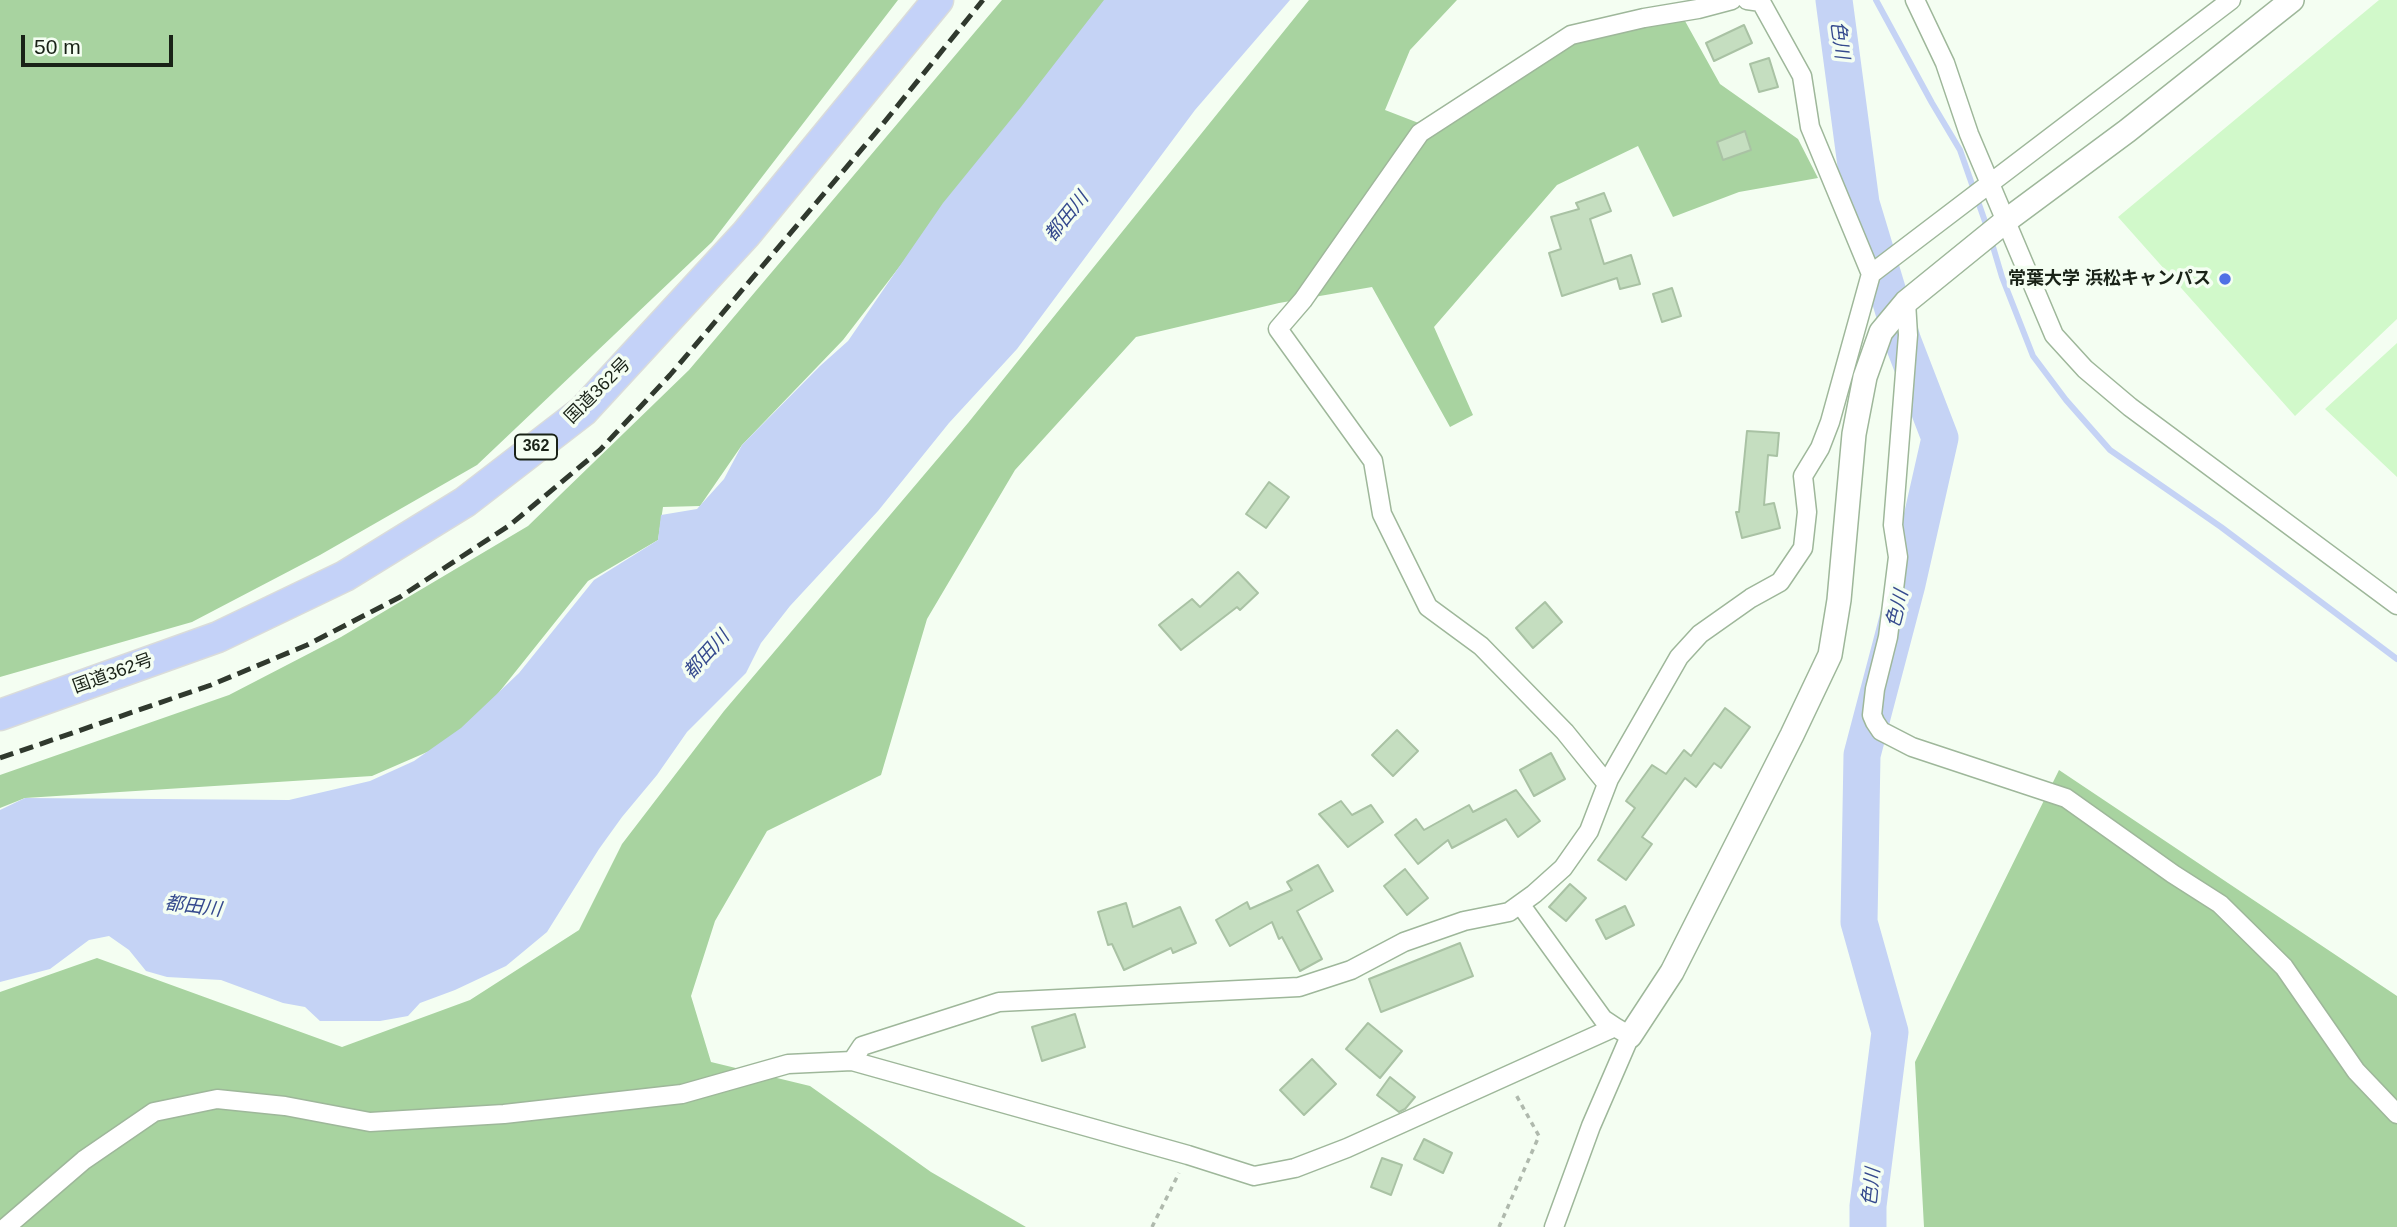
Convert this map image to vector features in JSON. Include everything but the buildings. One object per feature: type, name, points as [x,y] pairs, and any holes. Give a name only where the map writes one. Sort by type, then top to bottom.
[{"type":"highway","name":"国道362号","points":[[0,715],[218,637],[345,576],[465,502],[583,411],[746,234],[939,0]]},
{"type":"street","points":[[1607,785],[1565,732],[1481,646],[1428,607],[1382,514],[1373,461],[1278,329],[1303,300],[1420,133],[1571,35],[1732,0]]},
{"type":"street","points":[[1747,0],[1761,2],[1802,76],[1810,127],[1871,274]]},
{"type":"street","points":[[1915,0],[1945,63],[1969,134],[2054,335],[2085,369],[2130,407],[2397,605]]},
{"type":"street","points":[[852,1061],[862,1046],[999,1002],[1299,988],[1350,970],[1404,942],[1464,921],[1509,912],[1520,904],[1563,868],[1589,831],[1607,785],[1679,657],[1700,634],[1751,598],[1780,582],[1803,548],[1807,512],[1803,475],[1820,448],[1830,422],[1871,274],[2231,0]]},
{"type":"street","points":[[1553,1227],[1623,1031],[1672,972],[1830,654],[1839,600],[1854,434],[1865,377],[1881,332],[1906,302],[2007,220],[2127,131],[2292,0]]},
{"type":"street","points":[[1906,302],[1908,335],[1893,525],[1898,557],[1888,637],[1875,689],[1872,715],[1875,722],[1881,731],[1912,747],[2066,798],[2220,904],[2284,967],[2356,1072],[2397,1114]]},
{"type":"street","points":[[1520,904],[1603,1019],[1623,1031]]},
{"type":"street","points":[[6,1227],[84,1160],[154,1112],[217,1099],[285,1107],[370,1122],[504,1114],[682,1094],[788,1064],[852,1061],[1254,1176],[1295,1168],[1347,1148],[1505,1077],[1623,1031]]},
{"type":"path","points":[[1499,1227],[1539,1136],[1505,1077]]},
{"type":"path","points":[[1152,1227],[1188,1155]]},
{"type":"green space","points":[[0,0],[898,0],[712,242],[477,465],[320,555],[192,622],[0,677]]},
{"type":"green space","points":[[1002,0],[1105,0],[843,340],[742,445],[700,506],[663,507],[658,540],[588,581],[464,736],[372,776],[25,798],[0,808],[0,775],[229,695],[341,637],[528,526],[689,370]]},
{"type":"green space","points":[[1309,0],[1457,0],[1410,50],[1385,110],[1429,127],[1580,33],[1680,12],[1720,84],[1798,139],[1818,178],[1739,192],[1673,217],[1638,146],[1557,185],[1434,327],[1473,415],[1450,427],[1372,287],[1279,303],[1136,337],[1015,470],[927,619],[881,775],[767,831],[715,921],[691,996],[711,1062],[810,1086],[931,1172],[1026,1227],[0,1227],[0,992],[97,958],[342,1047],[470,1000],[579,930],[622,844],[724,711],[968,423]]},
{"type":"green space","points":[[2379,0],[2397,0],[2397,319],[2295,416],[2118,217]]},
{"type":"green space","points":[[2397,343],[2397,477],[2325,409]]},
{"type":"green space","points":[[2059,770],[2397,996],[2397,1227],[1924,1227],[1915,1062]]},
{"type":"water","name":"都田川","points":[[1104,0],[1290,0],[1195,110],[1017,349],[949,423],[878,511],[790,606],[761,643],[746,673],[687,732],[599,849],[547,932],[506,966],[420,1003],[408,1016],[380,1021],[320,1021],[305,1007],[283,1003],[221,980],[167,977],[146,971],[129,950],[109,936],[89,940],[50,969],[0,982],[0,810],[25,798],[289,800],[370,781],[414,761],[461,728],[519,673],[594,580],[658,540],[661,515],[697,509],[724,479],[742,445],[848,341],[943,203]]},
{"type":"waterway","name":"色川","points":[[1834,0],[1861,203],[1903,342],[1940,438],[1907,584],[1862,755],[1859,922],[1890,1032],[1868,1206],[1868,1227]]},
{"type":"waterway","points":[[1876,0],[1960,150],[1988,230]]},
{"type":"waterway","points":[[1991,240],[2002,277],[2033,356],[2066,400],[2110,450],[2221,527],[2397,659]]},
{"type":"railway","points":[[0,758],[211,685],[307,645],[400,597],[510,525],[600,450],[670,375],[878,130],[983,0]]},
{"type":"place","name":"常葉大学 浜松キャンパス","points":[[2225,279]]}]
